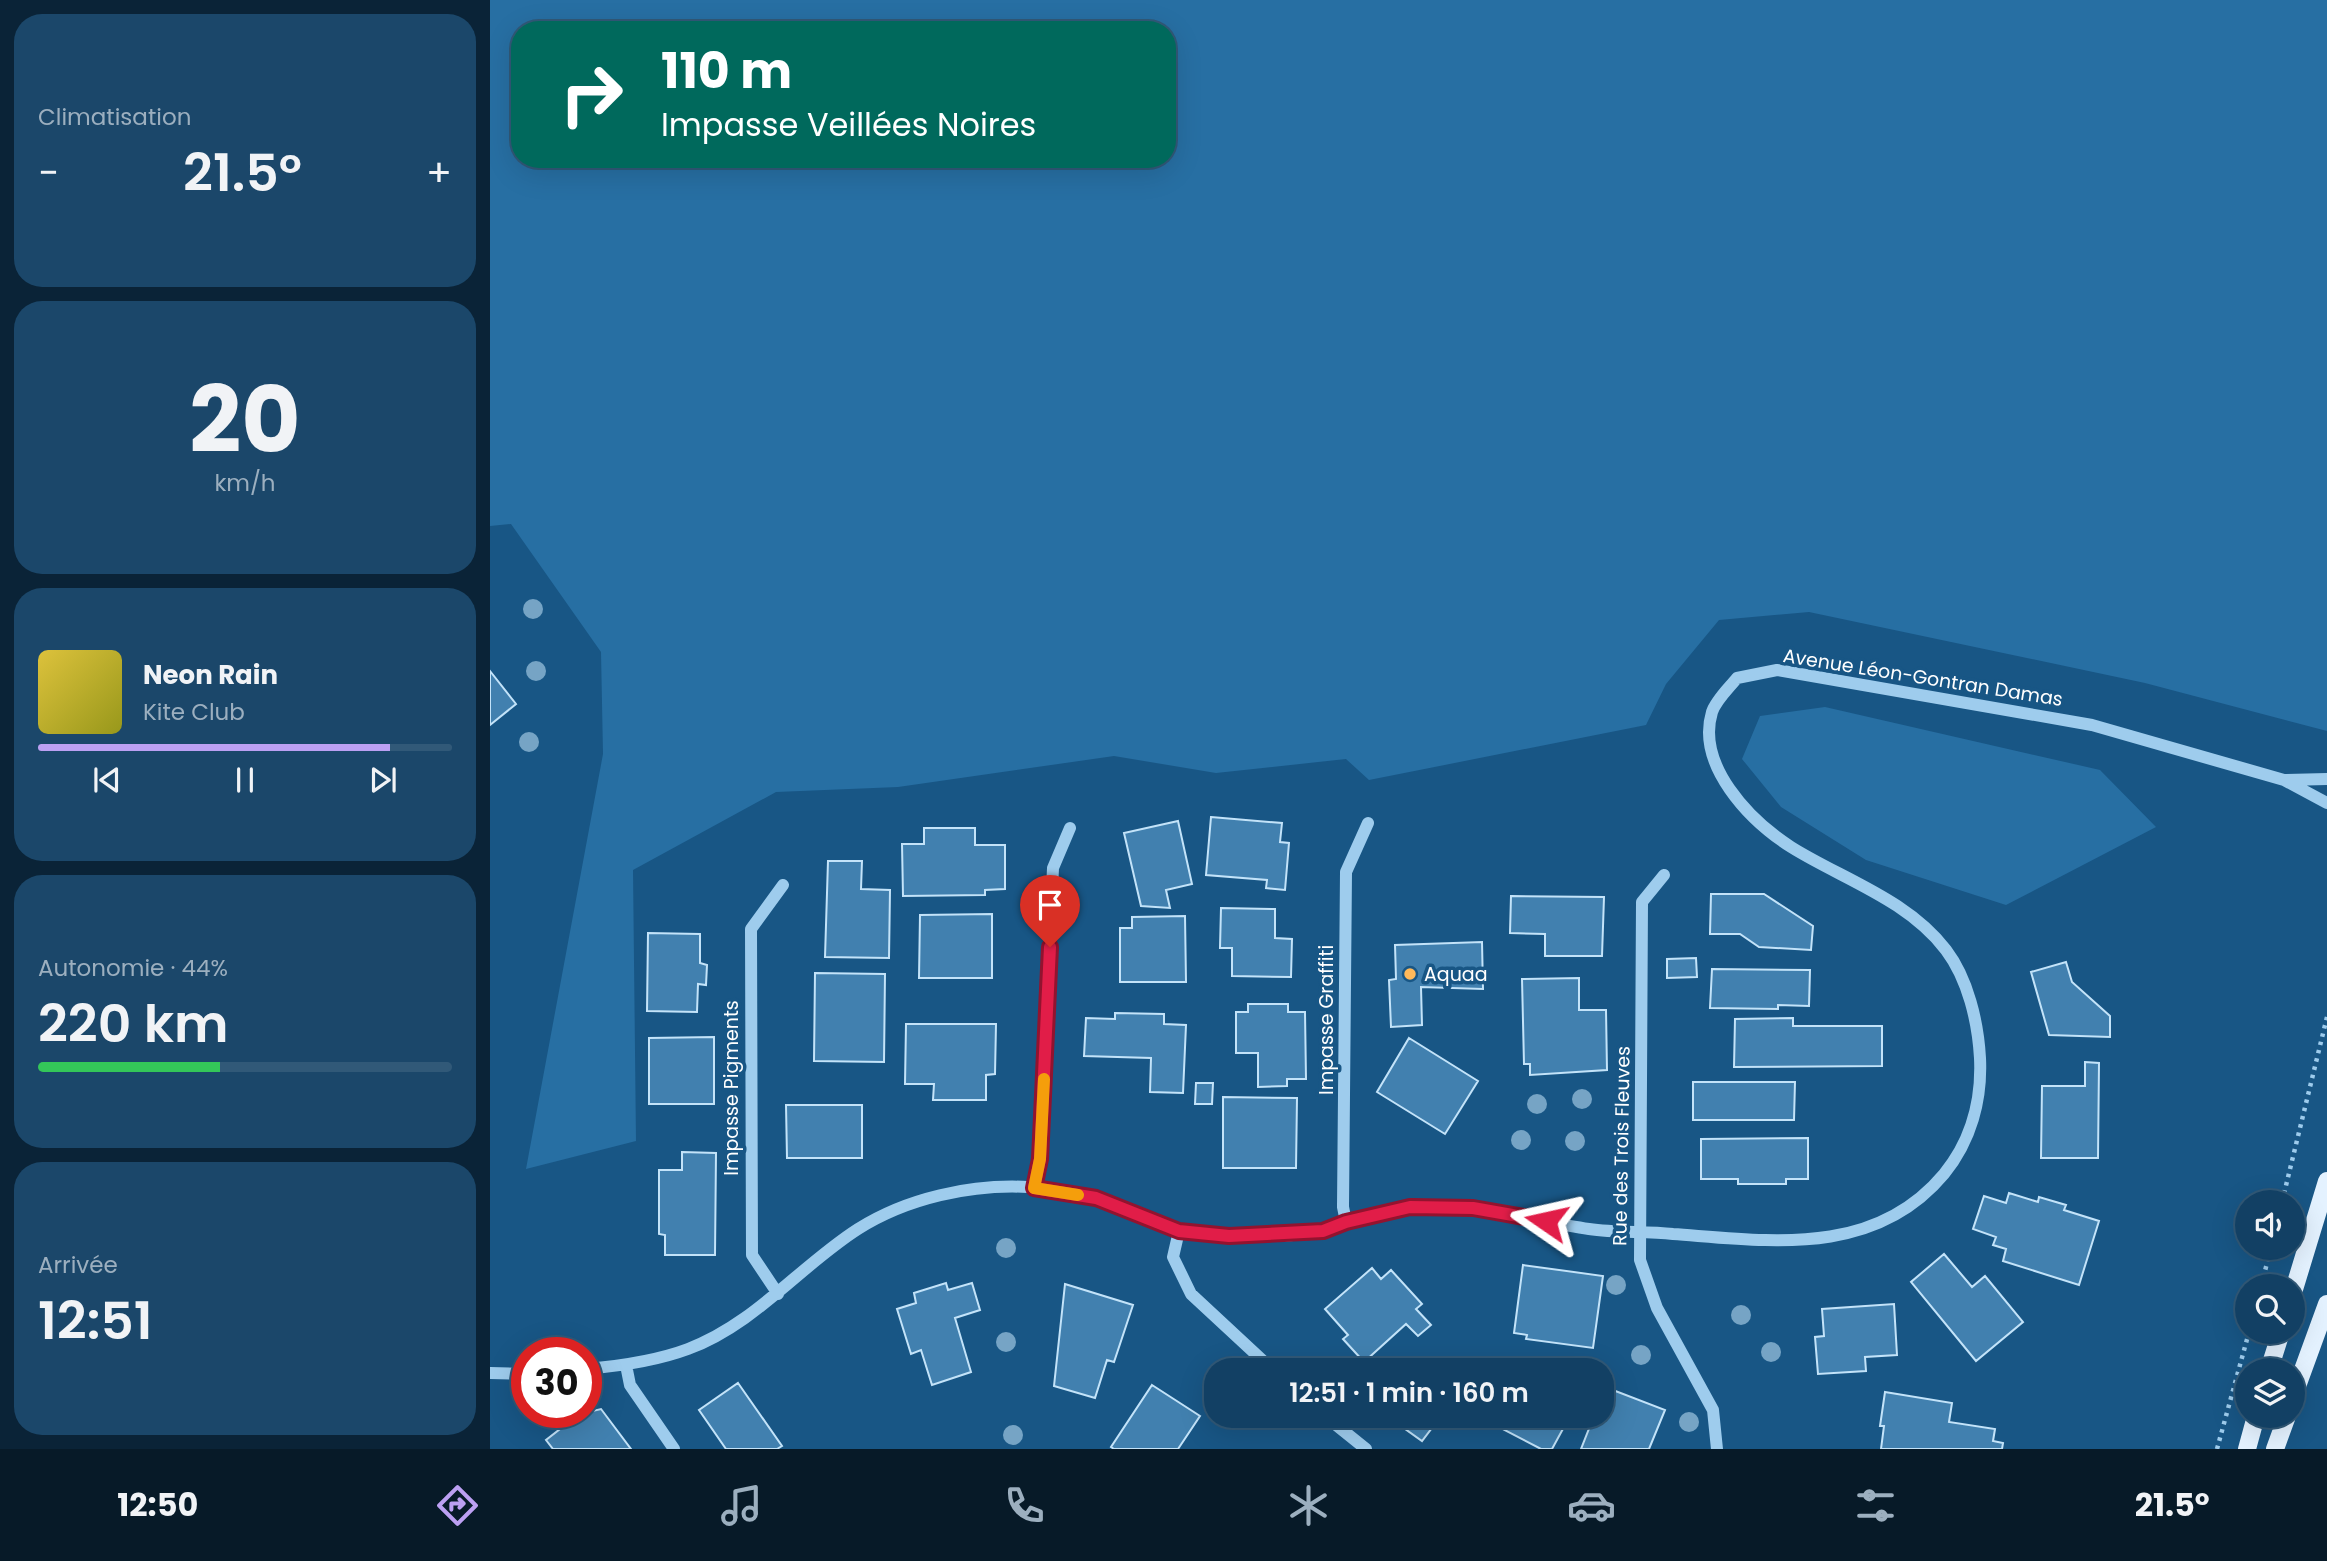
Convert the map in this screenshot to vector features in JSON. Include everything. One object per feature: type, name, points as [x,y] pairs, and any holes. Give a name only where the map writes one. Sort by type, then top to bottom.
[{"type":"main road","points":[[2299,1274],[2327,1181]]},
{"type":"main road","points":[[2305,1364],[2327,1304]]},
{"type":"main road","points":[[2247,1449],[2253,1428]]},
{"type":"main road","points":[[2275,1449],[2283,1428]]},
{"type":"street","name":"Avenue Léon-Gontran Damas","points":[[602,1367],[626,1365],[690,1349],[745,1318],[859,1228],[931,1196],[1006,1186],[1096,1198],[1179,1231],[1229,1236],[1323,1231],[1346,1222],[1410,1207],[1473,1208],[1595,1230],[1787,1243],[1867,1230],[1927,1194],[1960,1154],[1982,1092],[1979,1035],[1962,979],[1946,950],[1917,921],[1855,879],[1788,845],[1733,796],[1709,751],[1712,709],[1737,678],[1777,670],[2092,725],[2284,780],[2327,803]]},
{"type":"street","name":"Avenue Léon-Gontran Damas","points":[[2284,780],[2327,779]]},
{"type":"street","name":"Impasse Graffiti","points":[[1346,1222],[1343,1207],[1346,872],[1368,823]]},
{"type":"street","points":[[1034,1188],[1040,1159],[1053,868],[1070,828]]},
{"type":"street","name":"Rue des Trois Fleuves","points":[[1664,875],[1642,902],[1638,1231],[1640,1260],[1657,1308],[1713,1410],[1717,1449]]},
{"type":"street","name":"Impasse Pigments","points":[[778,1294],[752,1255],[751,929],[783,885]]},
{"type":"street","points":[[1179,1231],[1173,1257],[1191,1294],[1260,1358]]},
{"type":"street","points":[[626,1365],[630,1385],[674,1449]]},
{"type":"street","points":[[490,1373],[511,1374]]},
{"type":"street","points":[[1340,1428],[1366,1449]]},
{"type":"path","points":[[2285,1190],[2327,1017]]},
{"type":"path","points":[[2217,1449],[2246,1344]]},
{"type":"shaded area","points":[[490,0],[2327,0],[2327,731],[2145,683],[1809,612],[1719,620],[1666,684],[1646,725],[1369,780],[1346,759],[1216,773],[1114,756],[898,787],[776,792],[633,870],[636,1141],[526,1169],[603,754],[601,652],[511,524],[490,526]]},
{"type":"shaded area","points":[[1825,707],[2100,770],[2156,827],[2006,905],[1866,860],[1781,807],[1742,759],[1760,716]]},
{"type":"building","points":[[490,671],[516,704],[490,725]]},
{"type":"building","points":[[1211,817],[1282,823],[1280,842],[1289,843],[1285,890],[1266,888],[1267,880],[1206,875]]},
{"type":"building","points":[[1178,821],[1192,884],[1166,890],[1170,908],[1141,906],[1124,833]]},
{"type":"building","points":[[924,828],[975,828],[975,845],[1005,845],[1005,889],[985,890],[985,895],[903,896],[902,844],[924,844]]},
{"type":"building","points":[[828,861],[862,861],[861,889],[890,890],[889,958],[825,957]]},
{"type":"building","points":[[1711,894],[1764,894],[1813,926],[1811,950],[1759,947],[1740,934],[1710,934]]},
{"type":"building","points":[[1511,896],[1604,897],[1602,956],[1545,956],[1545,934],[1510,933]]},
{"type":"building","points":[[1221,908],[1275,909],[1275,938],[1292,939],[1291,977],[1232,976],[1232,948],[1220,948]]},
{"type":"building","points":[[992,914],[992,978],[919,978],[920,915]]},
{"type":"building","points":[[1185,916],[1186,982],[1120,982],[1120,928],[1132,928],[1132,917]]},
{"type":"building","points":[[648,933],[700,934],[700,963],[707,965],[706,985],[698,984],[697,1012],[647,1011]]},
{"type":"building","points":[[1482,942],[1483,989],[1421,987],[1422,1025],[1391,1027],[1389,980],[1396,979],[1395,945]]},
{"type":"building","points":[[1696,958],[1697,977],[1667,978],[1667,959]]},
{"type":"building","points":[[2066,962],[2072,982],[2110,1016],[2110,1037],[2049,1035],[2031,972]]},
{"type":"building","points":[[1712,969],[1810,970],[1809,1006],[1778,1005],[1778,1009],[1710,1008]]},
{"type":"building","points":[[815,973],[885,974],[884,1062],[814,1061]]},
{"type":"building","points":[[1579,978],[1579,1010],[1606,1010],[1607,1070],[1530,1075],[1530,1064],[1524,1064],[1522,979]]},
{"type":"building","points":[[1248,1004],[1288,1004],[1288,1012],[1305,1012],[1306,1079],[1287,1079],[1287,1086],[1258,1087],[1258,1053],[1236,1053],[1236,1012],[1248,1012]]},
{"type":"building","points":[[1115,1013],[1164,1014],[1164,1024],[1186,1025],[1183,1093],[1150,1092],[1151,1058],[1084,1056],[1086,1018],[1115,1019]]},
{"type":"building","points":[[1793,1018],[1793,1026],[1882,1026],[1882,1066],[1734,1067],[1735,1019]]},
{"type":"building","points":[[906,1024],[996,1024],[995,1074],[986,1075],[986,1100],[933,1100],[934,1084],[905,1084]]},
{"type":"building","points":[[714,1037],[714,1104],[649,1104],[649,1038]]},
{"type":"building","points":[[1409,1038],[1478,1081],[1445,1134],[1377,1092]]},
{"type":"building","points":[[2085,1062],[2099,1063],[2098,1158],[2041,1158],[2042,1086],[2085,1086]]},
{"type":"building","points":[[1693,1082],[1795,1082],[1794,1120],[1693,1120]]},
{"type":"building","points":[[1196,1083],[1213,1083],[1212,1104],[1195,1104]]},
{"type":"building","points":[[1223,1097],[1297,1098],[1296,1168],[1223,1168]]},
{"type":"building","points":[[786,1105],[862,1105],[862,1158],[787,1158]]},
{"type":"building","points":[[1808,1138],[1808,1179],[1786,1179],[1786,1184],[1738,1184],[1738,1179],[1701,1179],[1701,1139]]},
{"type":"building","points":[[682,1152],[716,1153],[715,1255],[665,1255],[665,1235],[659,1234],[659,1170],[682,1170]]},
{"type":"building","points":[[2009,1193],[2038,1202],[2039,1197],[2066,1205],[2064,1210],[2099,1221],[2079,1285],[2003,1261],[2006,1249],[1993,1245],[1996,1237],[1973,1229],[1984,1196],[2006,1203]]},
{"type":"building","points":[[1944,1254],[1972,1287],[1985,1276],[2023,1322],[1976,1361],[1911,1282]]},
{"type":"building","points":[[1523,1265],[1603,1276],[1593,1348],[1526,1339],[1527,1335],[1514,1333]]},
{"type":"building","points":[[1372,1268],[1381,1279],[1391,1270],[1422,1304],[1416,1309],[1431,1325],[1418,1336],[1406,1324],[1368,1358],[1360,1358],[1343,1339],[1348,1335],[1325,1309]]},
{"type":"building","points":[[946,1283],[948,1290],[972,1283],[980,1310],[955,1318],[971,1372],[932,1385],[921,1350],[911,1354],[897,1309],[916,1303],[914,1293]]},
{"type":"building","points":[[1065,1284],[1133,1305],[1114,1362],[1107,1360],[1095,1398],[1054,1386]]},
{"type":"building","points":[[1894,1304],[1897,1355],[1865,1357],[1866,1371],[1818,1374],[1815,1337],[1824,1336],[1822,1309]]},
{"type":"building","points":[[738,1383],[782,1446],[777,1449],[726,1449],[699,1410]]},
{"type":"building","points":[[1152,1385],[1200,1416],[1178,1449],[1114,1449],[1111,1447]]},
{"type":"building","points":[[1614,1390],[1665,1410],[1649,1449],[1581,1449],[1589,1428],[1614,1428]]},
{"type":"building","points":[[1885,1392],[1952,1403],[1949,1422],[1995,1429],[1993,1441],[2003,1443],[2002,1449],[1881,1449],[1884,1426],[1880,1426]]},
{"type":"building","points":[[602,1410],[631,1449],[553,1449],[546,1440],[560,1429],[602,1428]]},
{"type":"building","points":[[1404,1428],[1432,1428],[1422,1441]]},
{"type":"building","points":[[1501,1428],[1563,1428],[1552,1449],[1541,1449]]},
{"type":"slow traffic","points":[[1044,1079],[1040,1159],[1034,1188],[1078,1195]]},
{"type":"place","name":"Aquaa","points":[[1410,974]]},
{"type":"route","points":[[1050,947],[1040,1159],[1034,1188],[1096,1198],[1179,1231],[1229,1236],[1323,1231],[1346,1222],[1410,1207],[1473,1208],[1546,1221]]}]
